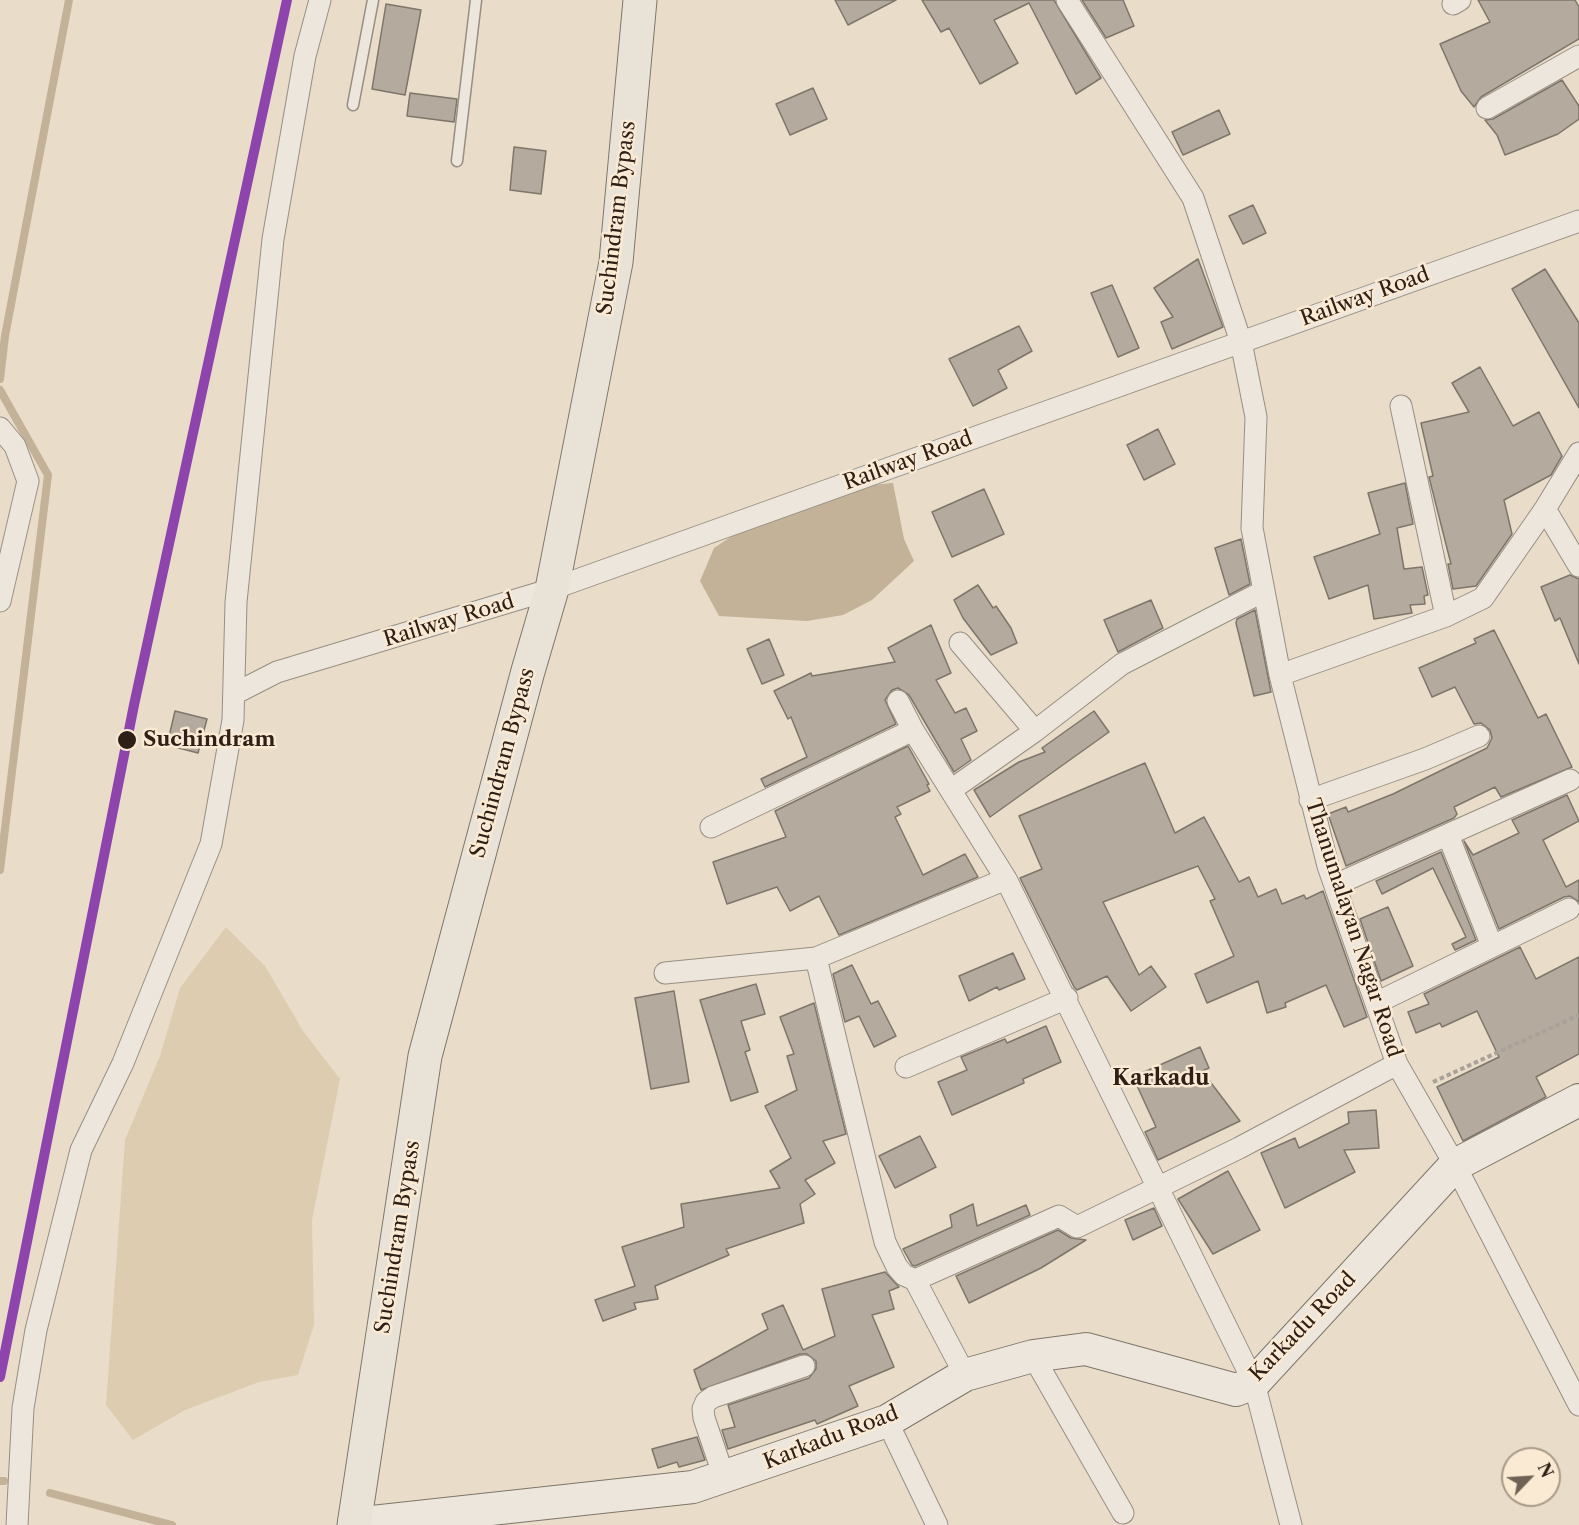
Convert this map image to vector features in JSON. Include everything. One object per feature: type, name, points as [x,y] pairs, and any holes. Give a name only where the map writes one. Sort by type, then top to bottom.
[{"type":"highway","name":"Suchindram Bypass","points":[[353,1525],[425,1056],[552,589],[616,262],[640,0]]},
{"type":"street","points":[[17,1525],[23,1408],[34,1341],[81,1150],[123,1063],[211,844],[233,720],[236,602],[273,238],[305,56],[320,0]]},
{"type":"street","name":"Thanumalayan Nagar Road","points":[[1067,0],[1193,198],[1241,342],[1256,417],[1252,528],[1262,592],[1310,800],[1335,885],[1397,1064],[1455,1165]]},
{"type":"street","points":[[1487,108],[1579,56]]},
{"type":"street","name":"Railway Road","points":[[234,694],[277,672],[552,589],[1579,221]]},
{"type":"street","points":[[1401,405],[1446,616]]},
{"type":"street","points":[[0,428],[15,446],[28,481],[0,601]]},
{"type":"street","points":[[1280,675],[1446,616],[1483,598],[1545,509],[1579,453]]},
{"type":"street","points":[[1545,509],[1579,566]]},
{"type":"street","points":[[951,790],[1035,731],[1122,664],[1262,592]]},
{"type":"street","points":[[960,643],[1035,731]]},
{"type":"street","points":[[898,701],[913,730],[1006,879],[1067,998],[1156,1187],[1254,1383],[1291,1525]]},
{"type":"street","points":[[711,827],[913,730]]},
{"type":"street","points":[[1310,800],[1425,759],[1479,736]]},
{"type":"street","points":[[1335,885],[1570,780]]},
{"type":"street","points":[[1448,835],[1492,946]]},
{"type":"street","points":[[665,973],[816,958],[1006,879]]},
{"type":"street","points":[[1376,1003],[1569,909]]},
{"type":"street","points":[[816,958],[885,1242],[897,1267],[904,1275],[915,1280],[965,1375]]},
{"type":"street","points":[[906,1067],[1067,998]]},
{"type":"street","points":[[915,1280],[1059,1216],[1077,1227],[1239,1148],[1397,1064]]},
{"type":"street","name":"Karkadu Road","points":[[353,1525],[693,1487],[887,1421],[965,1375],[1033,1356],[1086,1349],[1236,1390],[1254,1383],[1455,1165],[1579,1100]]},
{"type":"street","points":[[1455,1165],[1579,1405]]},
{"type":"street","points":[[1033,1356],[1123,1513]]},
{"type":"street","points":[[724,1477],[704,1418],[703,1409],[706,1402],[713,1397],[804,1365]]},
{"type":"street","points":[[887,1421],[937,1525]]},
{"type":"lane","points":[[353,105],[374,0]]},
{"type":"lane","points":[[457,161],[476,0]]},
{"type":"path","points":[[1413,1091],[1579,1016]]},
{"type":"shaded area","points":[[893,483],[904,539],[914,561],[872,600],[843,615],[807,621],[719,616],[700,581],[714,548],[761,517],[838,488]]},
{"type":"shaded area","points":[[226,927],[265,966],[303,1031],[340,1079],[312,1220],[314,1325],[298,1375],[259,1382],[185,1410],[133,1440],[106,1405],[125,1140],[160,1056],[180,988]]},
{"type":"building","points":[[835,0],[896,0],[848,25]]},
{"type":"building","points":[[922,0],[1054,0],[1101,78],[1076,94],[1029,3],[994,20],[1018,63],[980,84],[949,28],[941,32]]},
{"type":"building","points":[[1082,0],[1123,0],[1134,26],[1106,38]]},
{"type":"building","points":[[1478,0],[1575,0],[1579,7],[1579,39],[1481,97],[1474,107],[1461,91],[1440,44],[1490,22]]},
{"type":"building","points":[[386,4],[421,10],[405,95],[372,89]]},
{"type":"building","points":[[1562,80],[1579,106],[1579,119],[1558,134],[1505,155],[1497,135],[1485,120],[1493,119]]},
{"type":"building","points":[[813,88],[827,119],[790,135],[776,104]]},
{"type":"building","points":[[410,93],[457,99],[454,122],[407,116]]},
{"type":"building","points":[[1219,110],[1230,134],[1183,155],[1172,132]]},
{"type":"building","points":[[514,147],[546,151],[541,194],[510,190]]},
{"type":"building","points":[[1253,205],[1266,233],[1243,244],[1229,216]]},
{"type":"building","points":[[1198,259],[1223,327],[1172,349],[1161,322],[1173,317],[1154,288]]},
{"type":"building","points":[[1545,269],[1579,323],[1579,408],[1512,289]]},
{"type":"building","points":[[1112,285],[1139,348],[1118,357],[1091,293]]},
{"type":"building","points":[[1019,326],[1032,351],[998,370],[1007,388],[973,406],[949,359]]},
{"type":"building","points":[[1480,367],[1513,426],[1539,412],[1562,456],[1551,475],[1504,500],[1512,534],[1476,586],[1453,589],[1448,564],[1451,564],[1429,477],[1433,476],[1421,423],[1469,412],[1452,383]]},
{"type":"building","points":[[1158,429],[1175,464],[1144,480],[1127,445]]},
{"type":"building","points":[[1405,483],[1413,524],[1397,528],[1404,569],[1422,567],[1428,595],[1424,596],[1425,604],[1410,605],[1412,613],[1374,619],[1368,585],[1329,599],[1314,557],[1380,534],[1368,493]]},
{"type":"building","points":[[984,489],[1004,534],[952,557],[932,512]]},
{"type":"building","points":[[1241,539],[1250,584],[1229,595],[1215,548]]},
{"type":"building","points":[[1570,575],[1579,579],[1579,664],[1560,618],[1555,621],[1541,587]]},
{"type":"building","points":[[978,585],[993,608],[996,606],[1011,628],[1017,643],[991,655],[963,618],[954,600]]},
{"type":"building","points":[[1151,600],[1163,628],[1118,652],[1104,620]]},
{"type":"building","points":[[1255,610],[1271,692],[1254,696],[1236,623],[1237,619]]},
{"type":"building","points":[[931,625],[951,673],[936,680],[955,713],[966,708],[977,731],[961,739],[971,760],[954,772],[909,695],[898,688],[892,690],[885,700],[896,724],[765,787],[761,779],[807,757],[791,717],[788,719],[774,691],[811,673],[812,676],[895,662],[888,648]]},
{"type":"building","points":[[1494,630],[1538,718],[1546,714],[1572,767],[1501,797],[1495,787],[1454,807],[1457,814],[1454,818],[1346,866],[1328,814],[1346,807],[1348,812],[1393,794],[1487,748],[1492,738],[1490,730],[1481,723],[1474,724],[1455,687],[1432,697],[1419,668],[1476,643],[1474,639]]},
{"type":"building","points":[[769,639],[784,675],[762,684],[747,649]]},
{"type":"building","points":[[175,711],[207,719],[198,753],[167,745]]},
{"type":"building","points":[[1094,711],[1109,732],[990,817],[974,790],[1019,762],[1045,752],[1042,748]]},
{"type":"building","points":[[908,746],[929,784],[927,785],[930,791],[897,807],[901,814],[895,817],[923,875],[965,854],[978,877],[839,935],[819,896],[790,911],[777,887],[727,904],[713,862],[786,837],[775,811]]},
{"type":"building","points":[[1145,763],[1175,833],[1204,817],[1239,882],[1249,877],[1258,897],[1276,889],[1282,904],[1304,895],[1306,899],[1323,891],[1367,1017],[1344,1027],[1326,985],[1285,1003],[1286,1007],[1267,1013],[1258,981],[1207,1003],[1195,974],[1234,956],[1210,901],[1215,899],[1198,866],[1103,902],[1139,975],[1151,966],[1166,987],[1131,1011],[1107,976],[1077,990],[1074,987],[1020,878],[1042,869],[1019,816]]},
{"type":"building","points":[[1567,795],[1579,821],[1543,840],[1566,887],[1579,880],[1579,902],[1570,896],[1564,897],[1499,929],[1464,841],[1473,855],[1519,833],[1512,820]]},
{"type":"building","points":[[1441,852],[1476,940],[1455,950],[1452,944],[1466,937],[1433,868],[1382,894],[1376,881]]},
{"type":"building","points":[[1388,907],[1413,966],[1381,981],[1360,919]]},
{"type":"building","points":[[1520,947],[1536,979],[1579,957],[1579,1054],[1536,1077],[1546,1097],[1463,1141],[1437,1087],[1499,1057],[1477,1011],[1442,1027],[1440,1023],[1416,1033],[1408,1012],[1429,1004],[1424,994]]},
{"type":"building","points":[[1013,953],[1025,979],[999,990],[997,987],[969,1001],[959,976]]},
{"type":"building","points":[[852,965],[871,1004],[878,1001],[896,1036],[874,1047],[859,1016],[845,1022],[833,974]]},
{"type":"building","points":[[756,984],[765,1014],[741,1021],[750,1050],[745,1052],[758,1092],[731,1101],[700,1000]]},
{"type":"building","points":[[674,991],[689,1082],[651,1089],[635,998]]},
{"type":"building","points":[[814,1003],[846,1134],[823,1141],[835,1163],[805,1180],[815,1194],[800,1204],[804,1223],[726,1249],[729,1255],[655,1286],[658,1299],[634,1303],[636,1309],[603,1321],[595,1300],[635,1286],[622,1247],[684,1227],[681,1204],[780,1188],[770,1171],[791,1158],[765,1106],[797,1090],[787,1056],[794,1054],[780,1017]]},
{"type":"building","points":[[1046,1026],[1061,1062],[1023,1079],[1024,1083],[952,1115],[938,1082],[967,1070],[961,1057],[1005,1039],[1007,1043]]},
{"type":"building","points":[[1200,1047],[1209,1068],[1202,1071],[1240,1121],[1158,1160],[1145,1132],[1156,1127],[1133,1077]]},
{"type":"building","points":[[1376,1110],[1379,1148],[1344,1150],[1355,1172],[1285,1208],[1261,1153],[1295,1138],[1299,1148],[1349,1123],[1348,1112]]},
{"type":"building","points":[[920,1136],[936,1167],[895,1188],[879,1156]]},
{"type":"building","points":[[1228,1171],[1260,1230],[1213,1254],[1178,1199]]},
{"type":"building","points":[[973,1204],[977,1226],[1026,1205],[1030,1215],[915,1266],[912,1265],[903,1249],[952,1227],[950,1215]]},
{"type":"building","points":[[1154,1208],[1162,1226],[1133,1240],[1125,1220]]},
{"type":"building","points":[[1058,1230],[1071,1238],[1086,1240],[1041,1268],[969,1303],[956,1276]]},
{"type":"building","points":[[885,1272],[899,1287],[889,1291],[894,1309],[872,1315],[894,1367],[849,1386],[858,1406],[817,1424],[815,1420],[728,1449],[722,1430],[735,1427],[728,1405],[809,1378],[816,1369],[816,1361],[807,1354],[800,1354],[701,1390],[694,1370],[768,1329],[762,1314],[783,1305],[803,1350],[835,1336],[822,1289]]},
{"type":"building","points":[[697,1437],[705,1460],[679,1467],[677,1462],[658,1468],[652,1449]]},
{"type":"waterway","points":[[0,379],[5,336],[69,0]]},
{"type":"waterway","points":[[0,390],[48,475],[0,870]]},
{"type":"waterway","points":[[50,1493],[172,1525]]},
{"type":"transit line","points":[[0,1377],[134,705],[287,0]]},
{"type":"place","name":"Suchindram","points":[[127,740]]},
{"type":"district","name":"Karkadu","points":[[1161,1079]]}]
